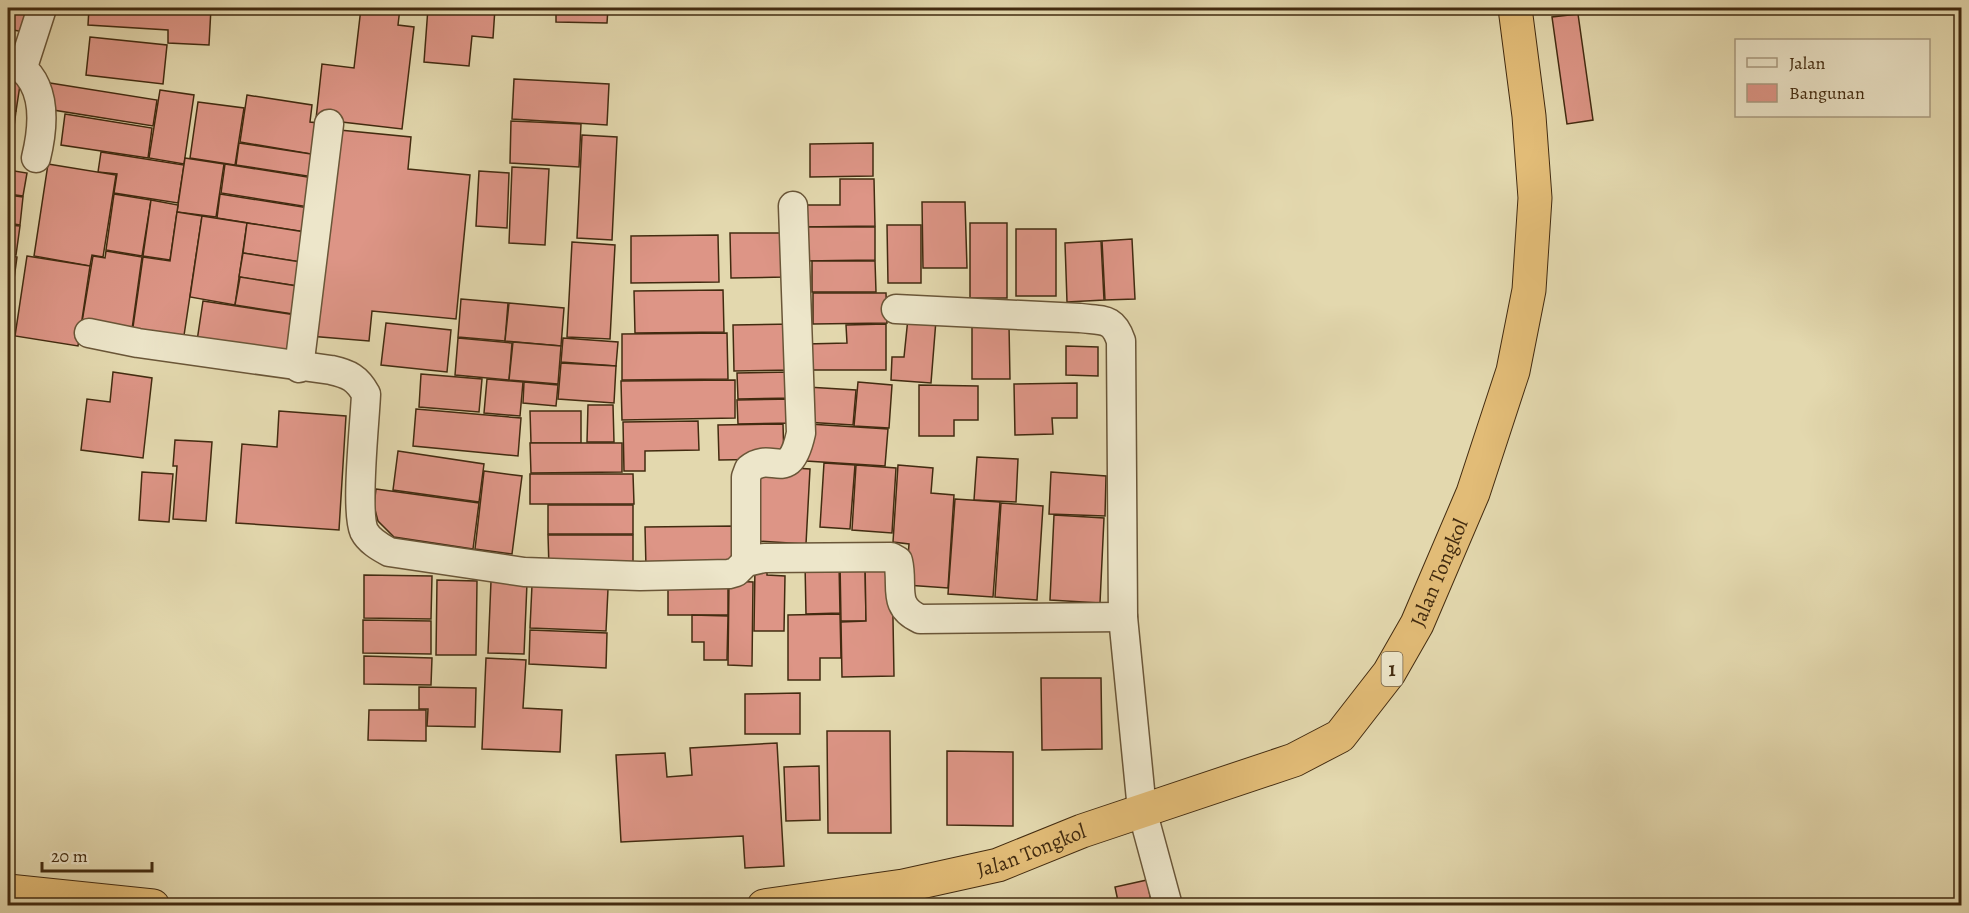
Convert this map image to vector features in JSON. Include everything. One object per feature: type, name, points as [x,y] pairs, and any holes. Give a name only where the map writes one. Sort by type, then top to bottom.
[{"type":"highway","name":"Jalan Tongkol","points":[[764,906],[903,886],[999,865],[1142,810],[1294,760],[1340,736],[1389,673],[1417,624],[1473,493],[1513,371],[1528,290],[1535,198],[1529,116],[1515,8]]},
{"type":"highway","points":[[8,891],[153,906]]},
{"type":"street","points":[[36,158],[41,119],[39,97],[34,81],[15,63],[42,8]]},
{"type":"street","points":[[299,368],[329,124]]},
{"type":"street","points":[[746,562],[746,477],[749,469],[758,464],[782,465],[790,461],[795,456],[801,433],[793,206]]},
{"type":"street","points":[[896,309],[1080,318],[1109,321],[1116,327],[1121,341],[1123,617],[1142,810],[1168,906]]},
{"type":"street","points":[[89,333],[138,344],[347,374],[359,381],[366,394],[361,508],[364,531],[376,545],[389,552],[525,572],[629,575],[729,574],[736,573],[746,562],[764,558],[895,558],[899,567],[901,601],[910,615],[920,619],[1123,617]]},
{"type":"building","points":[[8,8],[33,8],[29,33],[8,29]]},
{"type":"building","points":[[89,8],[211,8],[209,45],[168,43],[168,30],[88,25]]},
{"type":"building","points":[[361,8],[400,8],[398,25],[414,27],[402,129],[316,119],[322,64],[354,68]]},
{"type":"building","points":[[428,8],[495,8],[493,38],[472,36],[469,66],[424,62]]},
{"type":"building","points":[[556,8],[608,8],[607,23],[556,22]]},
{"type":"building","points":[[1578,14],[1593,120],[1567,124],[1552,17]]},
{"type":"building","points":[[90,37],[167,45],[163,84],[86,75]]},
{"type":"building","points":[[8,70],[22,72],[16,111],[8,109]]},
{"type":"building","points":[[514,79],[609,84],[607,125],[512,119]]},
{"type":"building","points":[[50,83],[157,100],[153,126],[47,109]]},
{"type":"building","points":[[160,90],[194,95],[184,164],[149,158]]},
{"type":"building","points":[[247,95],[312,105],[310,122],[328,124],[323,156],[240,142]]},
{"type":"building","points":[[198,102],[244,108],[235,165],[190,158]]},
{"type":"building","points":[[8,110],[16,111],[12,143],[8,142]]},
{"type":"building","points":[[65,114],[152,128],[148,158],[61,145]]},
{"type":"building","points":[[511,121],[581,124],[579,167],[510,163]]},
{"type":"building","points":[[329,129],[411,137],[408,169],[470,175],[456,319],[372,311],[369,341],[309,336]]},
{"type":"building","points":[[582,135],[617,137],[612,240],[577,238]]},
{"type":"building","points":[[8,143],[11,144],[9,169],[8,169]]},
{"type":"building","points":[[239,143],[324,156],[320,178],[236,165]]},
{"type":"building","points":[[873,143],[873,176],[810,177],[810,144]]},
{"type":"building","points":[[101,152],[184,165],[178,203],[114,193],[117,174],[98,172]]},
{"type":"building","points":[[185,158],[224,164],[216,217],[177,212]]},
{"type":"building","points":[[48,164],[116,175],[103,257],[92,255],[90,266],[34,256]]},
{"type":"building","points":[[225,164],[320,179],[315,208],[221,193]]},
{"type":"building","points":[[512,167],[549,169],[545,245],[509,243]]},
{"type":"building","points":[[8,170],[27,173],[23,196],[8,194]]},
{"type":"building","points":[[479,171],[509,173],[507,228],[476,226]]},
{"type":"building","points":[[840,179],[874,179],[875,226],[802,227],[802,205],[840,205]]},
{"type":"building","points":[[114,194],[151,200],[142,256],[106,250]]},
{"type":"building","points":[[220,194],[309,208],[305,232],[217,218]]},
{"type":"building","points":[[8,195],[23,197],[20,225],[8,223]]},
{"type":"building","points":[[151,200],[178,205],[170,260],[143,256]]},
{"type":"building","points":[[922,202],[965,202],[967,268],[923,268]]},
{"type":"building","points":[[177,212],[202,216],[183,342],[132,334],[143,257],[170,261]]},
{"type":"building","points":[[202,216],[247,223],[235,305],[190,297]]},
{"type":"building","points":[[247,223],[305,232],[301,262],[243,253]]},
{"type":"building","points":[[970,223],[1007,223],[1007,298],[970,298]]},
{"type":"building","points":[[8,225],[20,226],[16,255],[8,254]]},
{"type":"building","points":[[887,225],[921,225],[921,283],[888,283]]},
{"type":"building","points":[[802,227],[875,227],[875,260],[803,261]]},
{"type":"building","points":[[1016,229],[1056,229],[1056,296],[1016,296]]},
{"type":"building","points":[[730,233],[785,233],[785,277],[731,278]]},
{"type":"building","points":[[718,235],[719,282],[631,283],[631,236]]},
{"type":"building","points":[[1132,239],[1135,299],[1105,300],[1102,241]]},
{"type":"building","points":[[1101,241],[1104,300],[1067,302],[1065,243]]},
{"type":"building","points":[[572,242],[615,245],[610,339],[567,337]]},
{"type":"building","points":[[106,251],[142,257],[132,329],[82,322],[93,256],[105,258]]},
{"type":"building","points":[[243,253],[301,262],[297,286],[239,277]]},
{"type":"building","points":[[8,255],[17,257],[13,286],[8,285]]},
{"type":"building","points":[[27,256],[90,266],[78,346],[15,336]]},
{"type":"building","points":[[812,261],[875,261],[876,292],[812,292]]},
{"type":"building","points":[[240,277],[297,286],[293,314],[235,305]]},
{"type":"building","points":[[8,286],[13,287],[9,317],[8,317]]},
{"type":"building","points":[[723,290],[724,332],[635,333],[634,291]]},
{"type":"building","points":[[813,293],[886,293],[887,323],[813,324]]},
{"type":"building","points":[[461,299],[508,303],[505,341],[458,337]]},
{"type":"building","points":[[203,301],[296,315],[290,356],[197,341]]},
{"type":"building","points":[[509,303],[564,308],[561,346],[505,341]]},
{"type":"building","points":[[908,318],[936,320],[931,383],[891,380],[892,357],[904,357]]},
{"type":"building","points":[[386,323],[451,330],[447,372],[381,365]]},
{"type":"building","points":[[795,324],[795,370],[734,371],[733,325]]},
{"type":"building","points":[[886,324],[886,370],[806,370],[806,344],[847,343],[846,325]]},
{"type":"building","points":[[972,325],[1009,325],[1010,379],[972,379]]},
{"type":"building","points":[[727,333],[728,379],[622,380],[622,334]]},
{"type":"building","points":[[458,338],[512,343],[509,380],[455,375]]},
{"type":"building","points":[[563,338],[618,342],[616,366],[561,362]]},
{"type":"building","points":[[513,342],[561,346],[558,384],[509,380]]},
{"type":"building","points":[[1066,346],[1098,347],[1098,376],[1066,375]]},
{"type":"building","points":[[561,363],[616,366],[614,403],[558,399]]},
{"type":"building","points":[[113,372],[152,378],[143,458],[81,450],[87,399],[110,402]]},
{"type":"building","points":[[795,372],[796,398],[738,399],[737,373]]},
{"type":"building","points":[[421,374],[482,379],[479,412],[419,407]]},
{"type":"building","points":[[487,379],[523,382],[520,416],[484,413]]},
{"type":"building","points":[[735,380],[735,418],[622,420],[621,381]]},
{"type":"building","points":[[524,382],[558,385],[556,406],[523,403]]},
{"type":"building","points":[[858,382],[892,385],[889,428],[854,426]]},
{"type":"building","points":[[1077,383],[1077,418],[1052,418],[1053,434],[1015,435],[1014,384]]},
{"type":"building","points":[[919,385],[978,386],[978,420],[954,420],[954,436],[919,436]]},
{"type":"building","points":[[807,387],[856,390],[853,425],[805,422]]},
{"type":"building","points":[[796,399],[796,423],[738,424],[737,400]]},
{"type":"building","points":[[588,405],[613,405],[614,442],[587,442]]},
{"type":"building","points":[[416,409],[521,418],[518,456],[413,446]]},
{"type":"building","points":[[279,411],[346,416],[339,530],[236,523],[242,444],[277,447]]},
{"type":"building","points":[[530,411],[581,411],[581,443],[531,443]]},
{"type":"building","points":[[698,421],[699,450],[645,451],[645,471],[624,471],[623,422]]},
{"type":"building","points":[[783,424],[784,459],[719,460],[718,425]]},
{"type":"building","points":[[809,424],[888,429],[885,466],[806,461]]},
{"type":"building","points":[[175,440],[212,442],[206,521],[173,519],[177,466],[173,466]]},
{"type":"building","points":[[530,443],[622,443],[622,472],[531,473]]},
{"type":"building","points":[[398,451],[484,464],[479,502],[393,490]]},
{"type":"building","points":[[977,457],[1018,459],[1016,502],[974,500]]},
{"type":"building","points":[[824,463],[855,465],[850,529],[820,527]]},
{"type":"building","points":[[856,465],[896,468],[892,533],[852,530]]},
{"type":"building","points":[[898,465],[933,468],[931,493],[954,495],[948,588],[906,585],[909,544],[893,542]]},
{"type":"building","points":[[761,466],[810,469],[806,544],[756,541]]},
{"type":"building","points":[[484,471],[522,476],[512,554],[475,549]]},
{"type":"building","points":[[142,472],[173,474],[169,522],[139,520]]},
{"type":"building","points":[[1051,472],[1106,476],[1105,516],[1049,514]]},
{"type":"building","points":[[530,474],[633,474],[634,504],[530,504]]},
{"type":"building","points":[[376,489],[479,503],[473,549],[394,537],[378,521],[374,506]]},
{"type":"building","points":[[955,499],[1000,502],[993,597],[948,594]]},
{"type":"building","points":[[1001,503],[1043,506],[1037,600],[995,597]]},
{"type":"building","points":[[548,505],[633,505],[633,534],[548,534]]},
{"type":"building","points":[[1054,515],[1104,518],[1100,603],[1050,600]]},
{"type":"building","points":[[734,526],[734,567],[646,568],[645,527]]},
{"type":"building","points":[[548,535],[633,535],[633,568],[549,568]]},
{"type":"building","points":[[840,562],[865,562],[866,621],[841,621]]},
{"type":"building","points":[[865,562],[892,562],[894,676],[842,677],[841,622],[866,621]]},
{"type":"building","points":[[805,563],[839,563],[840,613],[806,614]]},
{"type":"building","points":[[755,566],[767,566],[767,575],[785,576],[784,631],[754,631]]},
{"type":"building","points":[[364,575],[432,576],[431,619],[364,618]]},
{"type":"building","points":[[437,580],[477,581],[476,655],[436,655]]},
{"type":"building","points":[[668,580],[728,581],[728,615],[668,615]]},
{"type":"building","points":[[491,581],[527,583],[524,654],[488,653]]},
{"type":"building","points":[[729,581],[753,582],[752,666],[728,665]]},
{"type":"building","points":[[532,585],[608,589],[606,631],[530,628]]},
{"type":"building","points":[[840,614],[841,658],[820,658],[820,680],[788,680],[788,615]]},
{"type":"building","points":[[692,615],[728,616],[727,660],[704,660],[704,642],[692,642]]},
{"type":"building","points":[[363,620],[431,621],[431,654],[363,653]]},
{"type":"building","points":[[530,630],[607,633],[606,668],[529,664]]},
{"type":"building","points":[[364,656],[432,658],[431,685],[364,684]]},
{"type":"building","points":[[486,658],[526,660],[523,708],[562,710],[560,752],[482,749]]},
{"type":"building","points":[[1041,678],[1101,678],[1102,749],[1042,750]]},
{"type":"building","points":[[419,687],[476,688],[475,727],[427,726],[428,709],[419,709]]},
{"type":"building","points":[[800,693],[800,734],[745,734],[745,694]]},
{"type":"building","points":[[369,710],[426,710],[426,741],[368,740]]},
{"type":"building","points":[[827,731],[890,731],[891,833],[828,833]]},
{"type":"building","points":[[777,743],[784,866],[745,868],[743,836],[621,842],[616,755],[665,753],[667,777],[692,775],[690,748]]},
{"type":"building","points":[[947,751],[1013,752],[1013,826],[947,825]]},
{"type":"building","points":[[819,766],[820,820],[786,821],[784,767]]},
{"type":"building","points":[[1147,880],[1152,906],[1119,906],[1115,887]]}]
